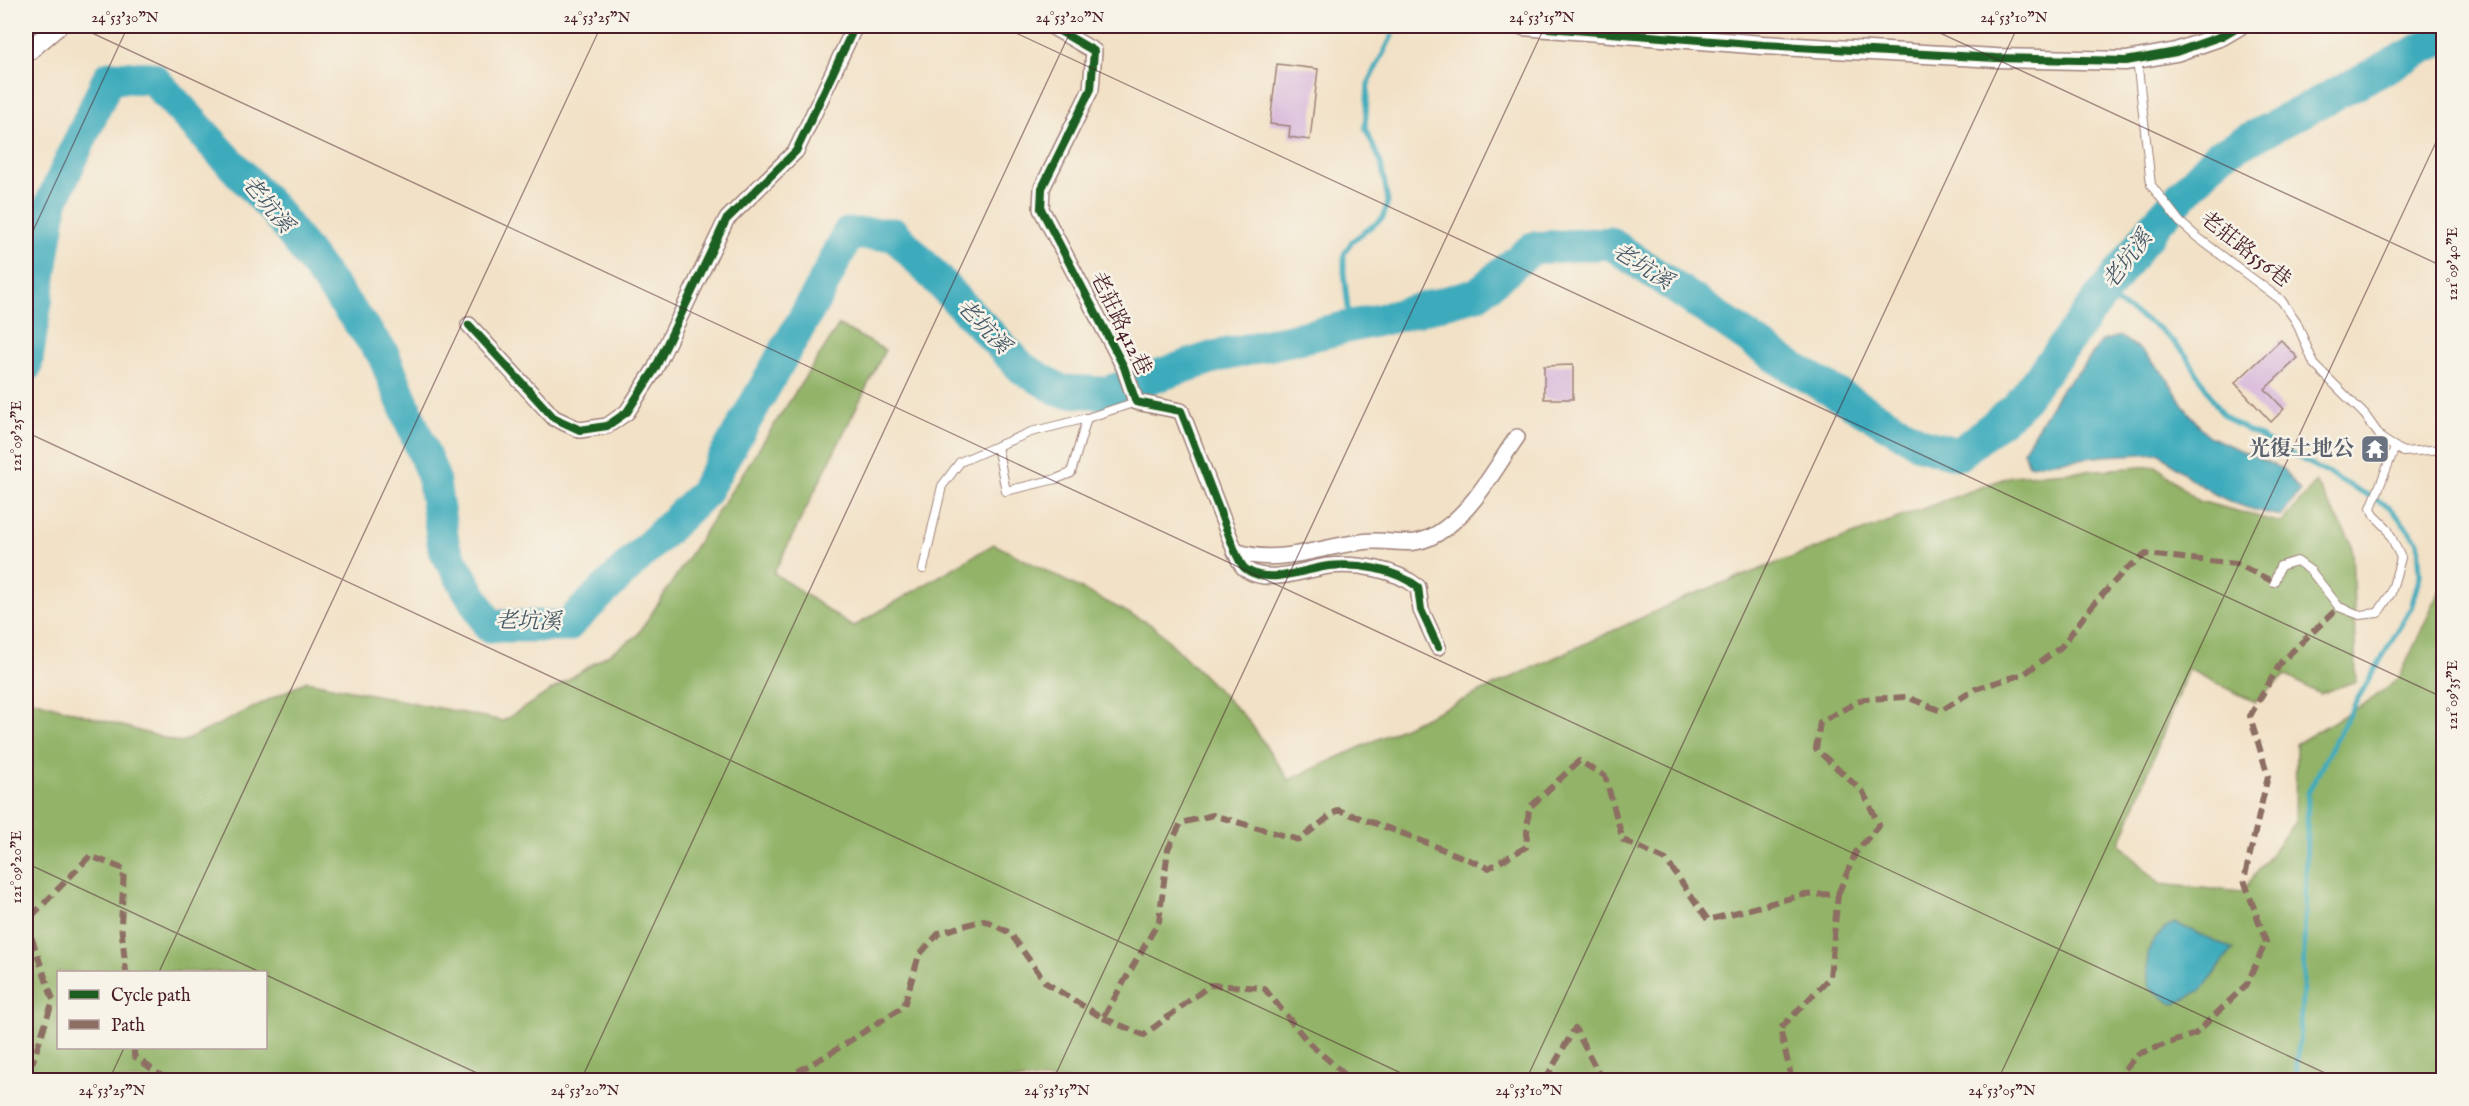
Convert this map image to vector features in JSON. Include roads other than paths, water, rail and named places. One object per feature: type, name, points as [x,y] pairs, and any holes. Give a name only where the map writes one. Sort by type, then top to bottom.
[{"type":"street","points":[[26,53],[58,26]]},
{"type":"street","points":[[469,325],[554,418],[580,430],[607,426],[627,412],[655,369],[726,220],[796,151],[855,26]]},
{"type":"street","name":"老莊路412巷","points":[[1051,26],[1094,51],[1091,89],[1042,188],[1041,209],[1124,367],[1136,402],[1181,411],[1244,569],[1253,574],[1269,576],[1328,566],[1345,566],[1384,572],[1408,579],[1418,586],[1421,610],[1438,647]]},
{"type":"street","points":[[1522,26],[1627,30],[1763,45],[1996,58],[2127,61],[2176,51],[2222,36],[2239,26]]},
{"type":"street","points":[[1235,551],[1249,556],[1288,555],[1362,541],[1400,544],[1423,540],[1445,529],[1465,509],[1482,490],[1517,436]]},
{"type":"lane","name":"老莊路556巷","points":[[2137,59],[2151,185],[2181,222],[2281,300],[2296,321],[2314,364],[2365,415],[2382,439],[2395,447]]},
{"type":"lane","points":[[923,569],[942,486],[960,462],[1031,432],[1087,418],[1136,402]]},
{"type":"lane","points":[[997,446],[1006,491],[1056,479],[1071,473],[1087,418]]},
{"type":"lane","points":[[2274,582],[2280,566],[2297,561],[2311,570],[2339,607],[2360,615],[2378,613],[2391,593],[2401,558],[2387,528],[2374,515],[2371,508],[2377,490],[2395,447],[2403,452],[2444,449]]},
{"type":"water","points":[[2120,336],[2144,353],[2166,376],[2183,405],[2206,435],[2283,469],[2300,491],[2282,516],[2230,502],[2216,495],[2188,477],[2160,453],[2104,456],[2029,465],[2023,451],[2061,389],[2084,366],[2102,341]]},
{"type":"water","points":[[2175,923],[2233,949],[2202,990],[2173,1004],[2149,988],[2147,967],[2149,950],[2153,942],[2158,935]]},
{"type":"waterway","points":[[1350,327],[1344,254],[1352,241],[1383,218],[1388,202],[1381,163],[1365,128],[1368,84],[1392,36]]},
{"type":"waterway","name":"老坑溪","points":[[26,366],[52,201],[109,77],[152,78],[275,211],[383,354],[433,476],[444,548],[489,626],[567,626],[704,493],[819,292],[848,234],[894,234],[1022,368],[1061,391],[1105,393],[1214,357],[1388,318],[1477,294],[1533,248],[1610,243],[1785,363],[1923,445],[1959,454],[2017,407],[2158,221],[2219,155],[2444,37]]},
{"type":"waterway","points":[[2102,294],[2160,329],[2186,355],[2221,413],[2236,424],[2390,507],[2418,542],[2420,575],[2411,608],[2354,705],[2308,793],[2303,987],[2296,1080]]},
{"type":"place","name":"光復土地公","points":[[2375,449]]}]
